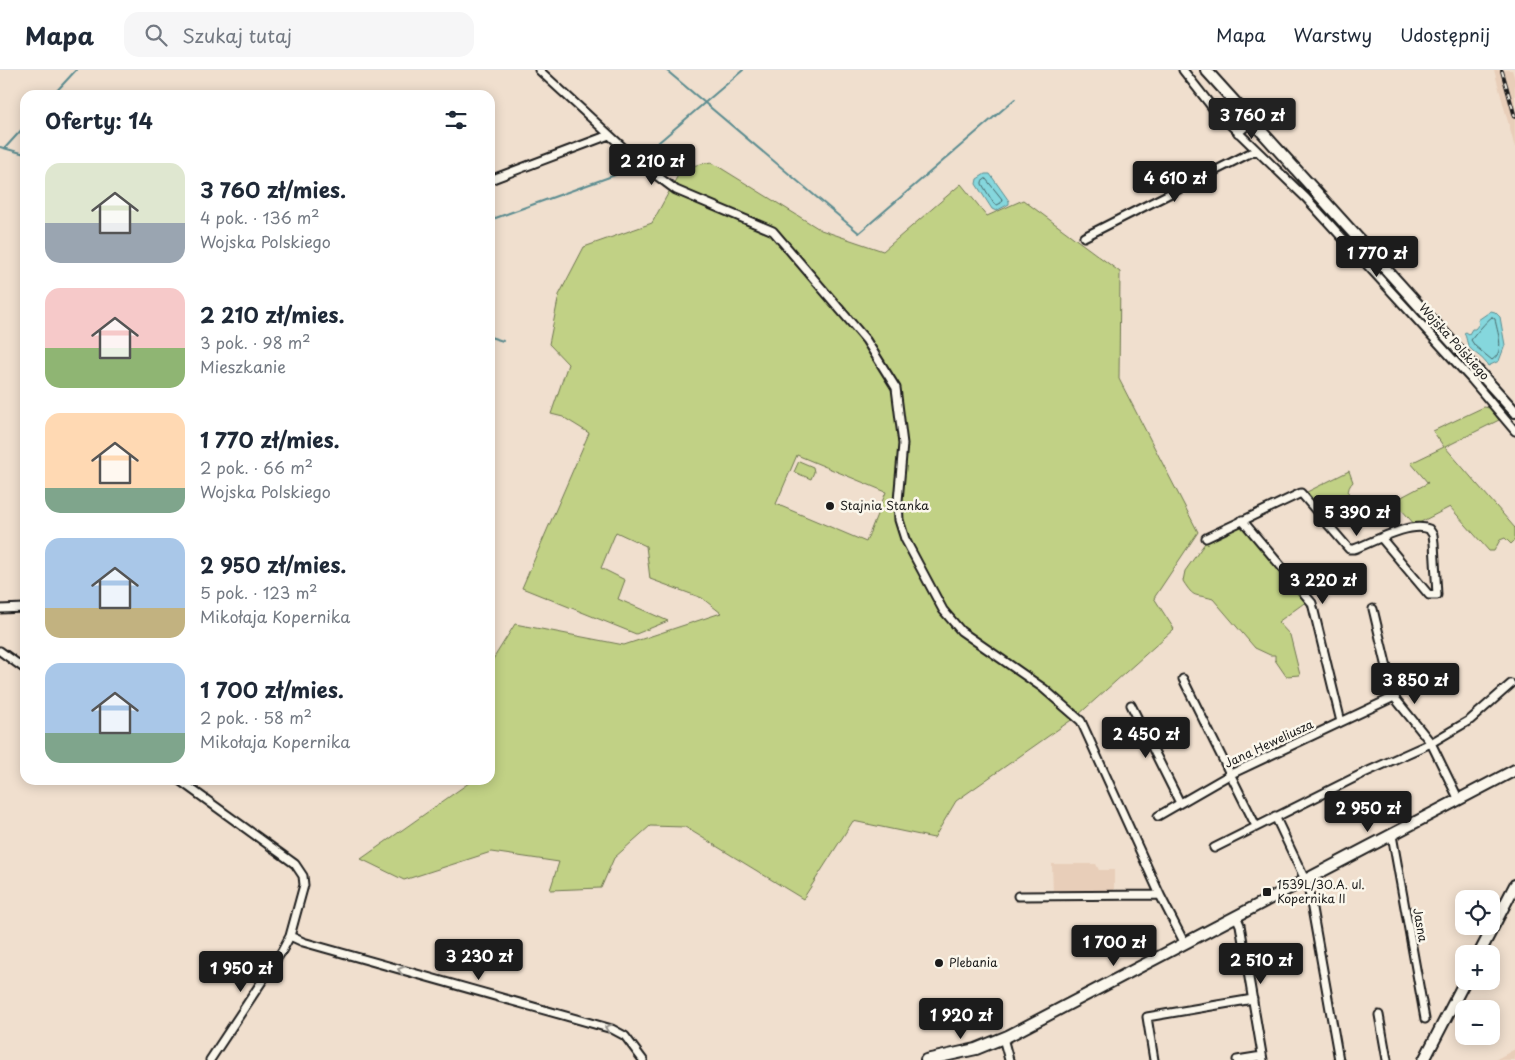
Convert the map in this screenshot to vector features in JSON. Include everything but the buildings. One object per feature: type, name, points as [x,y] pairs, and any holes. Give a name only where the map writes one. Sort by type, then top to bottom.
[{"type":"street","points":[[539,70],[641,164],[676,190],[773,231],[866,340],[896,388],[902,444],[898,501],[899,520],[905,539],[943,610],[952,622],[1043,688],[1081,721],[1160,895],[1185,944]]},
{"type":"street","name":"Wojska Polskiego","points":[[1183,70],[1212,107],[1317,210],[1472,380],[1515,431]]},
{"type":"street","name":"Wojska Polskiego","points":[[1206,70],[1515,412]]},
{"type":"street","points":[[1238,133],[1252,121]]},
{"type":"street","points":[[495,178],[610,135]]},
{"type":"street","points":[[1084,237],[1256,150]]},
{"type":"street","points":[[1206,538],[1301,493],[1349,549],[1354,549],[1405,530],[1424,527],[1429,529],[1434,542],[1437,595],[1429,596],[1382,539]]},
{"type":"street","points":[[1242,520],[1312,603],[1340,722]]},
{"type":"street","points":[[0,609],[20,608]]},
{"type":"street","points":[[1373,609],[1394,697],[1431,742],[1459,800]]},
{"type":"street","points":[[0,651],[20,665]]},
{"type":"street","points":[[1182,680],[1256,826]]},
{"type":"street","points":[[1214,848],[1275,816],[1431,742],[1470,720],[1511,684]]},
{"type":"street","name":"Jana Heweliusza","points":[[1158,816],[1231,774],[1394,697]]},
{"type":"street","points":[[1131,706],[1180,802]]},
{"type":"street","points":[[926,1060],[967,1051],[1003,1038],[1515,770]]},
{"type":"street","points":[[186,785],[283,855],[301,870],[304,880],[303,891],[290,936],[210,1060]]},
{"type":"street","points":[[1275,816],[1308,886],[1339,1060]]},
{"type":"street","name":"Jasna","points":[[1392,835],[1425,1019]]},
{"type":"street","points":[[1484,945],[1515,885]]},
{"type":"street","points":[[1018,896],[1160,895]]},
{"type":"street","points":[[1236,916],[1240,925],[1263,1058],[1237,1060]]},
{"type":"street","points":[[290,936],[303,942],[612,1029],[625,1036],[643,1060]]},
{"type":"street","points":[[1424,1060],[1460,990]]},
{"type":"street","points":[[1154,1060],[1147,1017],[1252,999]]},
{"type":"street","points":[[1379,1015],[1387,1060]]},
{"type":"street","points":[[1003,1038],[1009,1060]]},
{"type":"shaded area","points":[[1494,70],[1512,70],[1515,79],[1515,148]]},
{"type":"shaded area","points":[[1052,864],[1096,864],[1099,870],[1114,870],[1114,893],[1053,894]]},
{"type":"shaded area","points":[[1515,1049],[1515,1060],[1495,1060]]},
{"type":"green space","points":[[711,162],[821,230],[883,251],[961,184],[987,216],[1023,200],[1120,272],[1119,379],[1198,532],[1154,598],[1174,629],[1077,716],[956,801],[934,838],[853,821],[803,899],[685,827],[650,826],[614,858],[601,888],[550,890],[559,862],[491,852],[404,880],[361,859],[466,785],[495,785],[495,656],[515,624],[624,645],[721,613],[702,598],[650,579],[646,546],[616,532],[601,568],[625,580],[618,599],[668,621],[636,634],[522,588],[589,433],[563,417],[551,414],[568,364],[549,344],[559,295],[584,247],[652,223],[682,168]],"holes":[[[797,455],[886,492],[866,542],[776,504]]]},
{"type":"green space","points":[[1484,407],[1490,408],[1499,420],[1445,447],[1515,528],[1515,540],[1511,544],[1505,538],[1500,540],[1494,551],[1489,551],[1450,507],[1415,525],[1394,501],[1428,483],[1411,463],[1444,447],[1433,431]]},
{"type":"green space","points":[[799,461],[813,467],[814,472],[811,479],[794,472]]},
{"type":"green space","points":[[1349,471],[1353,482],[1349,487],[1348,493],[1354,505],[1331,524],[1307,497],[1307,492]]},
{"type":"green space","points":[[1240,526],[1244,527],[1307,601],[1278,622],[1290,635],[1300,675],[1286,676],[1275,660],[1275,655],[1270,655],[1255,648],[1213,599],[1195,595],[1183,581],[1185,571],[1205,543]]},
{"type":"water","points":[[985,174],[990,174],[1009,201],[1009,204],[996,211],[992,209],[976,184],[977,179]]},
{"type":"water","points":[[1491,311],[1500,317],[1505,345],[1499,361],[1488,366],[1470,348],[1464,333],[1469,334],[1479,324],[1478,320]]},
{"type":"waterway","points":[[58,90],[76,70]]},
{"type":"waterway","points":[[666,70],[859,233],[1015,99]]},
{"type":"waterway","points":[[638,160],[743,70]]},
{"type":"waterway","points":[[5,148],[20,132]]},
{"type":"waterway","points":[[0,147],[20,153]]},
{"type":"waterway","points":[[495,218],[615,175],[635,163]]},
{"type":"waterway","points":[[495,339],[503,341]]},
{"type":"railway","points":[[1502,71],[1515,117]]},
{"type":"place","name":"Stajnia Stanka","points":[[830,506]]},
{"type":"place","name":"1539L/30.A. ul. Kopernika II","points":[[1267,892]]},
{"type":"place","name":"Plebania","points":[[939,963]]}]
